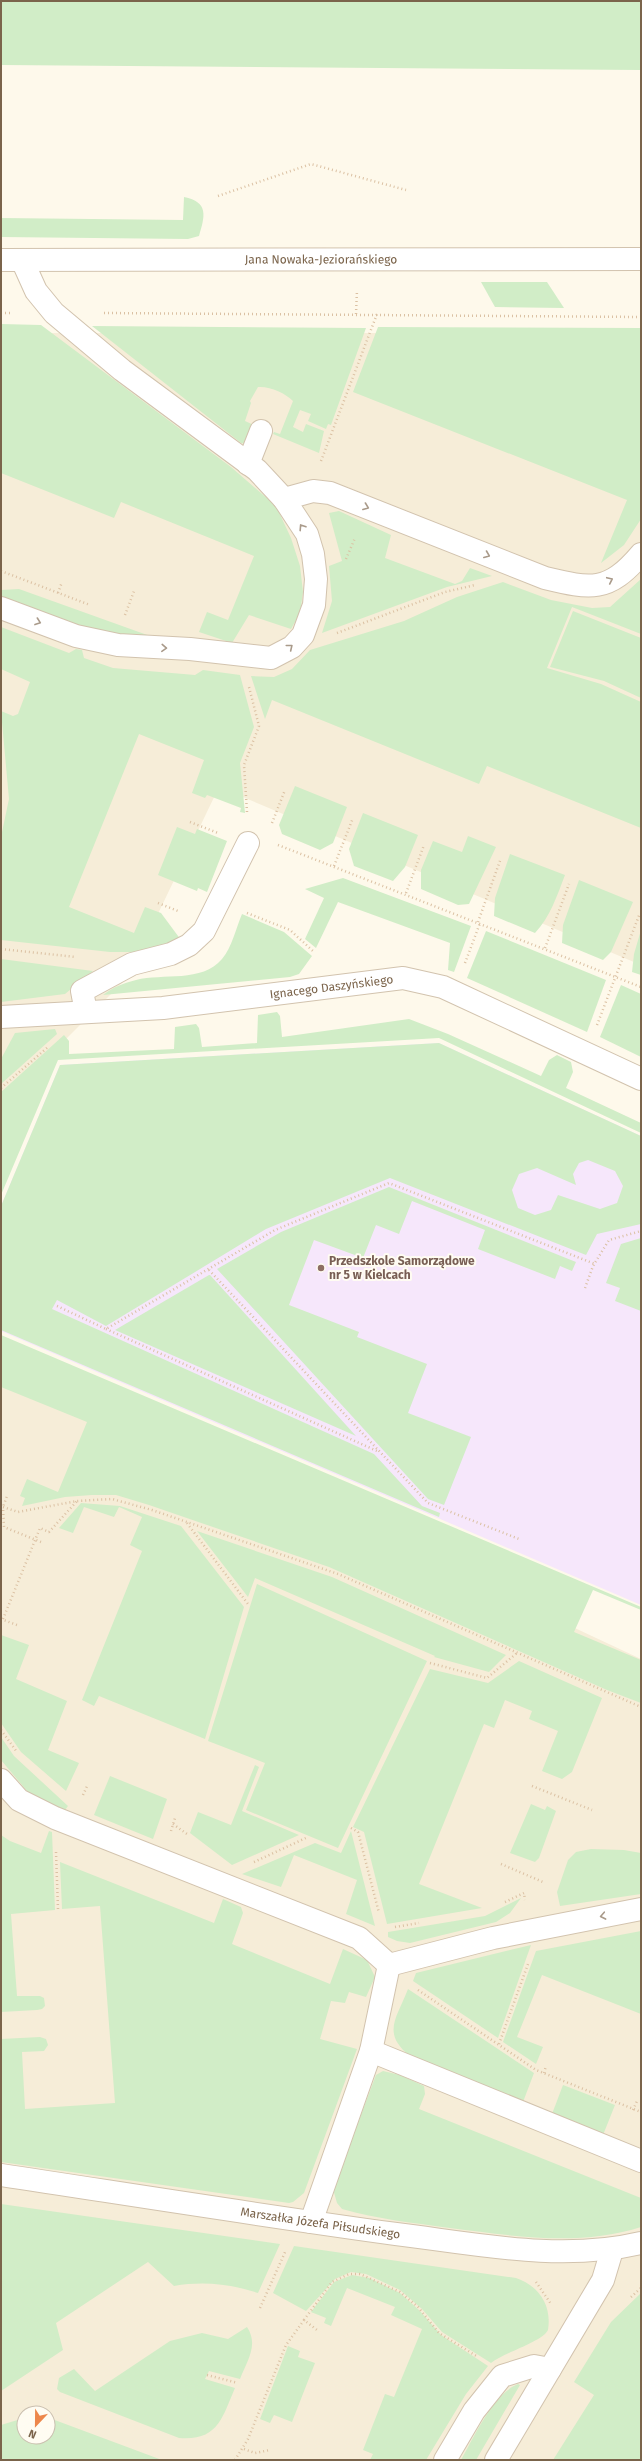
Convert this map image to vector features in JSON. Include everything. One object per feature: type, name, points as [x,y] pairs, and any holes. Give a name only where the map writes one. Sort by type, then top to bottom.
[{"type":"street","name":"Jana Nowaka-Jeziorańskiego","points":[[11,260],[641,259]]},
{"type":"street","points":[[1,608],[76,636],[118,645],[190,649],[271,658],[292,647],[303,635],[314,604],[316,579],[313,554],[307,534],[284,499],[257,470],[122,370],[54,313],[11,260]]},
{"type":"street","points":[[248,464],[261,431]]},
{"type":"street","points":[[284,499],[313,492],[330,494],[545,578],[575,586],[596,587],[620,576],[641,554]]},
{"type":"street","points":[[86,1012],[82,991],[132,964],[171,954],[183,948],[204,931],[256,841]]},
{"type":"street","name":"Ignacego Daszyńskiego","points":[[1,1017],[163,1008],[403,978],[443,987],[641,1079]]},
{"type":"street","points":[[1,1780],[19,1800],[55,1818],[359,1938],[389,1965]]},
{"type":"street","points":[[389,1965],[493,1938],[641,1909]]},
{"type":"street","points":[[311,2222],[371,2051],[389,1965]]},
{"type":"street","points":[[371,2051],[641,2161]]},
{"type":"street","name":"Marszałka Józefa Piłsudskiego","points":[[1,2175],[311,2222],[528,2251],[612,2250],[641,2242]]},
{"type":"street","points":[[496,2460],[603,2280],[612,2250]]},
{"type":"street","points":[[445,2460],[474,2411],[502,2376],[534,2366],[550,2369]]},
{"type":"path","points":[[218,196],[311,164],[406,190]]},
{"type":"path","points":[[356,314],[357,282]]},
{"type":"path","points":[[98,313],[641,317]]},
{"type":"path","points":[[320,465],[376,314]]},
{"type":"path","points":[[292,647],[348,629],[445,592],[496,578],[512,565]]},
{"type":"path","points":[[58,593],[62,582]]},
{"type":"path","points":[[124,618],[134,591]]},
{"type":"path","points":[[242,816],[248,812],[244,765],[260,726],[258,717]]},
{"type":"path","points":[[285,790],[256,841],[334,866],[406,893],[641,987]]},
{"type":"path","points":[[334,866],[353,818]]},
{"type":"path","points":[[190,822],[218,834]]},
{"type":"path","points":[[406,893],[424,845]]},
{"type":"path","points":[[464,967],[500,858]]},
{"type":"path","points":[[545,948],[569,884]]},
{"type":"path","points":[[158,903],[173,909]]},
{"type":"path","points":[[245,912],[290,930],[313,951]]},
{"type":"path","points":[[586,1054],[640,913]]},
{"type":"path","points":[[1,949],[78,958]]},
{"type":"path","points":[[1,1088],[48,1047]]},
{"type":"path","points":[[106,1329],[275,1230],[389,1183],[595,1264]]},
{"type":"path","points":[[585,1288],[595,1264],[609,1240],[641,1231]]},
{"type":"path","points":[[209,1270],[428,1503],[519,1539]]},
{"type":"path","points":[[57,1306],[380,1452]]},
{"type":"path","points":[[7,1496],[2,1507],[4,1527],[41,1542]]},
{"type":"path","points":[[2,1507],[18,1512],[77,1501],[112,1499],[187,1522],[338,1574],[641,1707]]},
{"type":"path","points":[[17,1625],[2,1619],[34,1539],[40,1528],[49,1532],[77,1501]]},
{"type":"path","points":[[187,1522],[248,1604]]},
{"type":"path","points":[[430,1662],[487,1678],[516,1653]]},
{"type":"path","points":[[532,1786],[592,1810]]},
{"type":"path","points":[[55,1818],[58,1909]]},
{"type":"path","points":[[350,1828],[358,1832],[375,1896]]},
{"type":"path","points":[[501,1864],[543,1882]]},
{"type":"path","points":[[499,2044],[529,1962]]},
{"type":"path","points":[[417,1989],[544,2073],[641,2112]]},
{"type":"path","points":[[544,2073],[546,2066]]},
{"type":"path","points":[[633,2110],[637,2101]]},
{"type":"path","points":[[260,2308],[287,2248]]},
{"type":"path","points":[[235,2460],[244,2449],[286,2345],[332,2282],[349,2274],[360,2274],[400,2292],[418,2307],[439,2333],[477,2356],[502,2376]]},
{"type":"path","points":[[304,2320],[317,2330]]},
{"type":"path","points":[[207,2376],[238,2383]]},
{"type":"path","points":[[244,2449],[255,2453],[270,2450]]},
{"type":"shaded area","points":[[1,333],[641,333],[641,965],[219,787],[127,978],[9,1096],[1,1110]]},
{"type":"shaded area","name":"Przedszkole Samorządowe nr 5 w Kielcach","points":[[439,1043],[641,1136],[641,1605],[1,1331],[1,1206],[60,1065]]},
{"type":"shaded area","points":[[1,1360],[641,1659],[641,2460],[1,2460]]},
{"type":"green space","points":[[1,1],[641,1],[641,70],[1,65]]},
{"type":"green space","points":[[184,197],[198,202],[203,211],[203,222],[199,236],[188,239],[1,237],[1,218],[183,220]]},
{"type":"green space","points":[[481,282],[547,282],[564,308],[495,307]]},
{"type":"green space","points":[[1,324],[41,325],[231,467],[276,506],[291,538],[300,566],[303,592],[300,613],[291,629],[249,615],[232,643],[199,632],[207,612],[228,620],[254,556],[121,502],[114,518],[1,473]]},
{"type":"green space","points":[[92,326],[366,328],[331,425],[328,424],[326,429],[308,421],[311,414],[300,410],[293,427],[303,432],[306,424],[324,431],[319,453],[273,434],[274,432],[280,434],[293,401],[282,393],[272,389],[258,387],[250,401],[251,403],[245,421],[256,426],[246,444],[241,443]]},
{"type":"green space","points":[[378,327],[641,328],[641,519],[624,545],[601,563],[627,500],[353,392]]},
{"type":"green space","points":[[339,511],[391,535],[385,558],[455,584],[462,581],[470,568],[492,576],[447,587],[322,633],[332,601],[329,566],[342,561],[329,513]]},
{"type":"green space","points":[[641,579],[641,634],[572,607],[547,668],[601,684],[641,702],[641,828],[487,766],[479,784],[272,700],[265,719],[251,676],[274,677],[292,669],[310,650],[404,621],[457,597],[503,582],[551,600],[592,608],[610,607]]},
{"type":"green space","points":[[19,589],[150,636],[112,634],[93,630],[55,619],[1,598],[1,590]]},
{"type":"green space","points":[[573,611],[641,638],[641,698],[604,681],[550,667]]},
{"type":"green space","points":[[1,627],[69,653],[76,649],[82,650],[84,658],[113,668],[195,675],[203,670],[240,675],[254,727],[240,763],[245,813],[240,812],[241,808],[207,795],[205,798],[192,793],[204,760],[139,734],[69,907],[134,933],[145,907],[161,913],[181,940],[179,942],[136,952],[110,952],[1,940],[1,837],[9,799],[1,711],[13,716],[18,714],[30,682],[1,669]]},
{"type":"green space","points":[[295,786],[347,807],[333,843],[320,850],[282,834],[279,825]]},
{"type":"green space","points":[[363,813],[418,835],[405,867],[393,881],[354,866],[349,849]]},
{"type":"green space","points":[[177,827],[195,834],[197,829],[227,841],[207,892],[198,888],[197,891],[158,875]]},
{"type":"green space","points":[[468,836],[496,847],[469,904],[458,905],[421,889],[421,870],[433,841],[462,852]]},
{"type":"green space","points":[[510,854],[565,875],[549,913],[535,933],[494,916],[495,898]]},
{"type":"green space","points":[[343,878],[471,926],[454,972],[448,970],[450,943],[338,902],[316,948],[305,939],[324,898],[305,889]]},
{"type":"green space","points":[[579,880],[633,902],[611,952],[603,960],[562,943],[563,925]]},
{"type":"green space","points":[[242,914],[284,932],[312,956],[299,974],[290,977],[103,995],[127,982],[147,978],[182,976],[214,967],[222,959],[228,949]]},
{"type":"green space","points":[[641,930],[641,975],[632,972],[634,954]]},
{"type":"green space","points":[[486,931],[606,980],[587,1032],[467,978]]},
{"type":"green space","points":[[1,959],[93,971],[65,994],[1,1002]]},
{"type":"green space","points":[[621,985],[641,994],[641,1057],[600,1037]]},
{"type":"green space","points":[[277,1012],[280,1016],[282,1037],[409,1019],[448,1034],[541,1076],[549,1060],[557,1055],[571,1062],[573,1072],[566,1088],[641,1123],[641,1133],[439,1038],[58,1060],[1,1195],[1,1092],[64,1035],[69,1041],[69,1054],[174,1049],[175,1027],[196,1024],[199,1028],[202,1047],[257,1043],[258,1015]]},
{"type":"green space","points":[[55,1029],[57,1034],[1,1084],[1,1059],[15,1033]]},
{"type":"green space","points":[[439,1043],[641,1136],[641,1224],[597,1234],[586,1255],[390,1178],[266,1229],[106,1326],[57,1300],[52,1309],[374,1454],[422,1506],[440,1513],[439,1517],[1,1330],[1,1206],[60,1065]],"holes":[[[588,1160],[615,1171],[623,1186],[617,1203],[600,1209],[558,1195],[551,1210],[535,1215],[518,1208],[512,1190],[519,1174],[537,1168],[576,1185],[573,1174],[579,1163]]]},
{"type":"green space","points":[[389,1187],[576,1262],[572,1271],[560,1266],[555,1279],[478,1249],[485,1230],[412,1201],[399,1234],[376,1225],[363,1258],[314,1240],[289,1305],[359,1332],[357,1337],[427,1364],[408,1413],[471,1437],[444,1505],[428,1499],[217,1269],[281,1232]]},
{"type":"green space","points":[[641,1238],[641,1311],[615,1301],[620,1288],[606,1283],[621,1244]]},
{"type":"green space","points":[[210,1275],[356,1436],[115,1330]]},
{"type":"green space","points":[[1,1335],[641,1607],[641,1610],[593,1590],[574,1632],[641,1660],[641,1703],[607,1690],[329,1567],[149,1505],[116,1495],[92,1495],[65,1497],[22,1506],[25,1498],[20,1496],[27,1479],[58,1492],[87,1422],[1,1387]]},
{"type":"green space","points":[[81,1503],[120,1506],[181,1526],[244,1607],[205,1739],[99,1696],[94,1706],[82,1700],[142,1551],[130,1545],[142,1517],[119,1507],[114,1517],[84,1507],[73,1533],[59,1528]]},
{"type":"green space","points":[[197,1531],[332,1577],[506,1655],[489,1672],[434,1657],[435,1656],[255,1578],[248,1597]]},
{"type":"green space","points":[[257,1584],[427,1661],[338,1848],[246,1810],[265,1763],[208,1741]]},
{"type":"green space","points":[[1,1635],[29,1645],[16,1679],[67,1701],[48,1750],[79,1763],[66,1791],[21,1752],[1,1723]]},
{"type":"green space","points":[[519,1661],[602,1698],[572,1772],[562,1779],[542,1771],[558,1731],[529,1719],[532,1711],[505,1700],[494,1728],[484,1724],[419,1884],[482,1908],[387,1924],[364,1832],[353,1827],[430,1669],[488,1683]]},
{"type":"green space","points":[[1,1737],[14,1756],[68,1806],[65,1810],[32,1797],[1,1760]]},
{"type":"green space","points":[[255,1765],[259,1767],[242,1811],[299,1835],[232,1865],[190,1833],[198,1812],[231,1825]]},
{"type":"green space","points":[[110,1776],[167,1799],[153,1839],[94,1815]]},
{"type":"green space","points":[[531,1804],[545,1810],[547,1806],[556,1811],[539,1858],[535,1862],[510,1853]]},
{"type":"green space","points":[[49,1831],[52,1832],[55,1910],[11,1914],[17,1996],[40,1996],[44,1998],[45,2006],[42,2009],[37,2010],[1,2012],[1,1835],[10,1841],[41,1853]]},
{"type":"green space","points":[[351,1831],[375,1926],[346,1914],[357,1880],[294,1855],[281,1887],[242,1874],[315,1843],[341,1853]]},
{"type":"green space","points":[[591,1849],[624,1850],[641,1853],[641,1894],[560,1906],[557,1892],[568,1860],[576,1852]]},
{"type":"green space","points":[[60,1862],[214,1923],[223,1899],[241,1907],[243,1913],[232,1944],[330,1984],[343,1949],[367,1960],[375,1977],[366,1997],[349,1992],[345,2003],[331,2001],[320,2039],[357,2049],[304,2193],[293,2202],[289,2203],[1,2162],[1,2039],[40,2037],[46,2039],[48,2045],[44,2051],[22,2052],[25,2109],[115,2103],[100,1906],[62,1909]]},
{"type":"green space","points":[[521,1898],[510,1913],[496,1922],[410,1943],[397,1941],[388,1937],[388,1932],[485,1916]]},
{"type":"green space","points":[[641,1931],[641,2014],[542,1975],[517,2037],[543,2047],[536,2064],[503,2042],[536,1951]]},
{"type":"green space","points":[[531,1945],[498,2038],[413,1981],[416,1973]]},
{"type":"green space","points":[[408,1989],[534,2073],[523,2102],[410,2056],[401,2048],[396,2040],[394,2025]]},
{"type":"green space","points":[[383,2071],[400,2075],[424,2086],[425,2094],[419,2109],[641,2198],[641,2227],[594,2237],[546,2238],[498,2234],[409,2222],[342,2209],[337,2203],[333,2189],[376,2075]]},
{"type":"green space","points":[[563,2085],[615,2105],[603,2135],[552,2114]]},
{"type":"green space","points":[[1,2204],[280,2244],[258,2293],[238,2287],[217,2284],[185,2284],[174,2286],[148,2262],[56,2323],[63,2350],[1,2391]]},
{"type":"green space","points":[[294,2246],[516,2278],[531,2286],[542,2298],[548,2312],[548,2330],[539,2339],[491,2363],[442,2332],[422,2309],[400,2290],[366,2274],[351,2272],[335,2279],[306,2311],[273,2293]]},
{"type":"green space","points":[[352,2275],[369,2278],[400,2293],[419,2310],[441,2335],[488,2366],[466,2394],[426,2460],[370,2460],[373,2454],[363,2450],[385,2394],[394,2397],[422,2329],[391,2315],[395,2307],[347,2288],[331,2326],[324,2323],[326,2318],[311,2312],[334,2282]]},
{"type":"green space","points":[[641,2293],[641,2460],[553,2460],[594,2395],[574,2382],[611,2322]]},
{"type":"green space","points":[[247,2327],[252,2340],[252,2347],[240,2379],[209,2371],[205,2379],[235,2388],[222,2418],[217,2425],[202,2436],[179,2438],[60,2392],[57,2389],[59,2378],[74,2369],[95,2391],[170,2341],[202,2333],[228,2339]]},
{"type":"green space","points":[[288,2346],[300,2351],[298,2357],[315,2363],[292,2422],[274,2415],[270,2423],[260,2419]]},
{"type":"green space","points":[[518,2384],[520,2385],[476,2460],[461,2460],[492,2406],[509,2389]]},
{"type":"green space","points":[[16,2420],[16,2445],[56,2445],[56,2420],[162,2460],[1,2460],[1,2425]]},
{"type":"place","name":"Przedszkole Samorządowe nr 5 w Kielcach","points":[[321,1268]]}]
